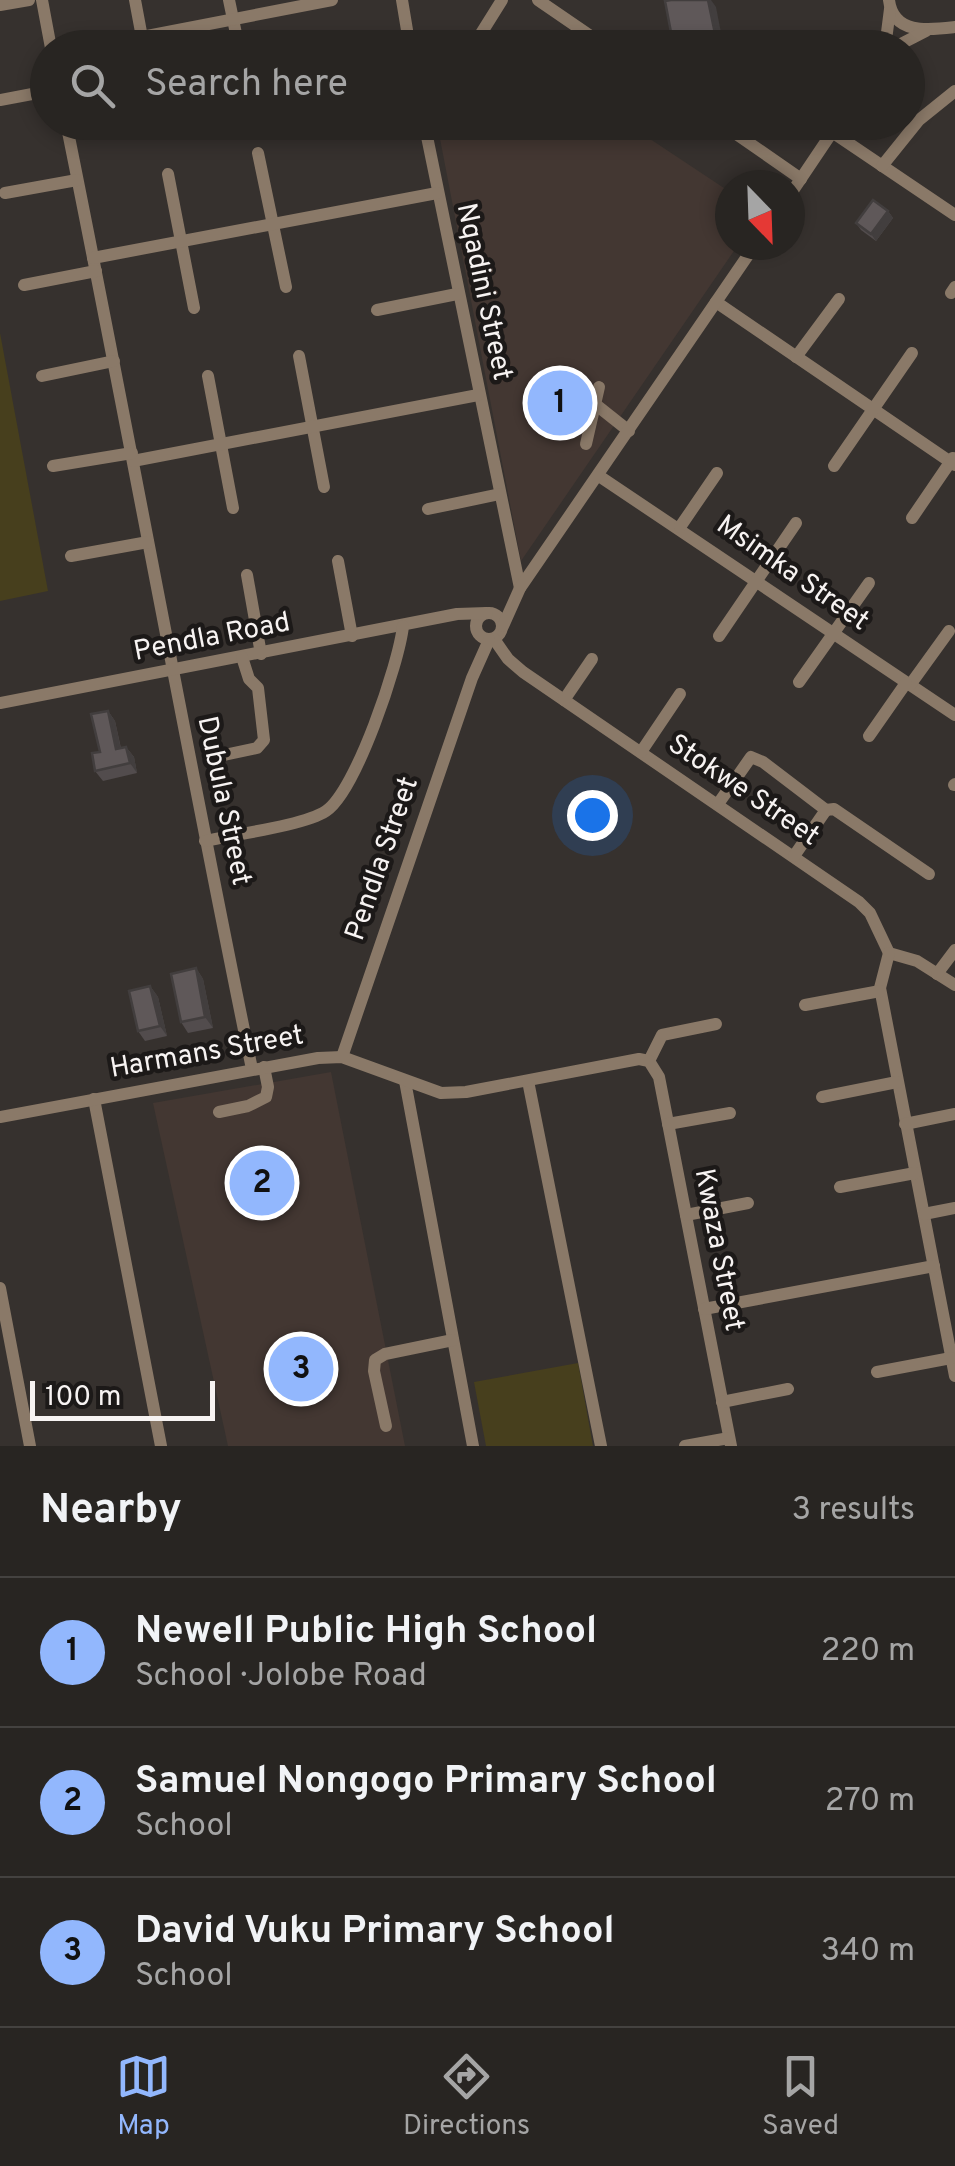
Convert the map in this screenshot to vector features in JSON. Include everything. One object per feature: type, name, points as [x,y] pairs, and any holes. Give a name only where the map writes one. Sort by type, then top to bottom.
[{"type":"street","points":[[0,5],[29,0]]},
{"type":"street","points":[[42,0],[48,30]]},
{"type":"street","points":[[134,0],[140,30]]},
{"type":"street","points":[[229,0],[235,30]]},
{"type":"street","points":[[192,30],[332,0]]},
{"type":"street","points":[[402,0],[407,30]]},
{"type":"street","points":[[483,30],[502,0]]},
{"type":"street","points":[[544,2],[583,30]]},
{"type":"street","points":[[889,3],[904,26],[928,30],[955,27]]},
{"type":"street","points":[[889,3],[889,30]]},
{"type":"street","points":[[925,115],[955,91]]},
{"type":"street","points":[[0,100],[30,94]]},
{"type":"street","name":"Dubula Street","points":[[69,140],[170,671],[258,1068]]},
{"type":"street","name":"Nqadini Street","points":[[427,140],[518,590]]},
{"type":"street","points":[[745,140],[786,170]]},
{"type":"street","points":[[805,172],[826,140]]},
{"type":"street","points":[[851,140],[955,215]]},
{"type":"street","points":[[882,166],[903,140]]},
{"type":"street","points":[[258,153],[286,287]]},
{"type":"street","points":[[168,174],[194,308]]},
{"type":"street","points":[[5,193],[77,180]]},
{"type":"street","points":[[24,286],[182,241],[436,193]]},
{"type":"street","points":[[518,590],[479,618],[485,636],[503,626],[518,590],[745,260]]},
{"type":"street","points":[[378,310],[458,294]]},
{"type":"street","points":[[796,357],[839,299]]},
{"type":"street","points":[[716,302],[954,461],[912,518]]},
{"type":"street","points":[[834,466],[912,354]]},
{"type":"street","points":[[299,356],[324,487]]},
{"type":"street","points":[[42,376],[114,361]]},
{"type":"street","points":[[208,376],[234,508]]},
{"type":"street","points":[[586,444],[599,387]]},
{"type":"street","points":[[54,466],[221,444],[478,395]]},
{"type":"street","points":[[596,404],[629,431]]},
{"type":"street","points":[[680,527],[717,474]]},
{"type":"street","name":"Msimka Street","points":[[600,476],[955,715]]},
{"type":"street","points":[[428,510],[500,494]]},
{"type":"street","points":[[719,636],[796,523]]},
{"type":"street","points":[[72,556],[148,542]]},
{"type":"street","points":[[338,561],[352,636]]},
{"type":"street","points":[[247,576],[261,654]]},
{"type":"street","points":[[799,682],[869,583]]},
{"type":"street","name":"Pendla Road","points":[[0,703],[472,612],[487,613]]},
{"type":"street","points":[[487,613],[498,616],[503,626]]},
{"type":"street","name":"Pendla Road","points":[[433,620],[458,621],[485,636]]},
{"type":"street","name":"Pendla Street","points":[[205,840],[320,814],[342,795],[398,656],[403,626]]},
{"type":"street","points":[[870,736],[949,631]]},
{"type":"street","name":"Pendla Street","points":[[342,1057],[485,636]]},
{"type":"street","name":"Stokwe Street","points":[[485,636],[518,668],[864,907],[889,953]]},
{"type":"street","points":[[210,758],[257,748],[264,740],[258,688],[249,679],[242,658]]},
{"type":"street","points":[[564,700],[592,659]]},
{"type":"street","points":[[641,752],[680,694]]},
{"type":"street","points":[[718,804],[754,757],[826,810],[834,809],[929,874]]},
{"type":"street","points":[[794,856],[826,810]]},
{"type":"street","points":[[937,974],[955,950]]},
{"type":"street","points":[[955,986],[917,962],[889,953],[880,976],[934,1266],[948,1304],[955,1376]]},
{"type":"street","points":[[805,1005],[880,991]]},
{"type":"street","points":[[651,1062],[664,1034],[716,1024]]},
{"type":"street","name":"Harmans Street","points":[[0,1117],[258,1068],[342,1057],[441,1093],[639,1059],[651,1062]]},
{"type":"street","name":"Kwaza Street","points":[[651,1062],[660,1077],[730,1442]]},
{"type":"street","points":[[219,1112],[266,1098],[268,1087],[258,1068]]},
{"type":"street","points":[[405,1081],[474,1446]]},
{"type":"street","points":[[528,1081],[602,1446]]},
{"type":"street","points":[[822,1097],[898,1082]]},
{"type":"street","points":[[94,1099],[162,1446]]},
{"type":"street","points":[[668,1124],[730,1113]]},
{"type":"street","points":[[906,1124],[955,1114]]},
{"type":"street","points":[[840,1186],[915,1172]]},
{"type":"street","points":[[686,1216],[748,1203]]},
{"type":"street","points":[[924,1214],[955,1208]]},
{"type":"street","points":[[704,1309],[934,1266]]},
{"type":"street","points":[[1,1296],[30,1446]]},
{"type":"street","points":[[386,1426],[374,1360],[452,1340]]},
{"type":"street","points":[[877,1372],[952,1358]]},
{"type":"street","points":[[722,1402],[788,1389]]},
{"type":"street","points":[[685,1446],[730,1442]]},
{"type":"shaded area","points":[[440,140],[652,140],[715,182],[715,260],[728,260],[521,561]]},
{"type":"shaded area","points":[[0,333],[48,591],[0,601]]},
{"type":"shaded area","points":[[331,1072],[405,1446],[228,1446],[153,1103]]},
{"type":"shaded area","points":[[578,1363],[593,1446],[486,1446],[474,1382]]},
{"type":"building","points":[[708,0],[714,30],[671,30],[665,1]]},
{"type":"building","points":[[873,200],[888,211],[871,234],[856,223]]},
{"type":"building","points":[[108,711],[116,749],[126,747],[130,763],[95,771],[92,753],[100,752],[91,714]]},
{"type":"building","points":[[196,968],[205,1017],[181,1022],[171,974]]},
{"type":"building","points":[[150,986],[160,1026],[138,1031],[129,991]]},
{"type":"place","name":"Newell Public High School","points":[[560,403]]},
{"type":"place","name":"Samuel Nongogo Primary School","points":[[262,1183]]},
{"type":"place","name":"David Vuku Primary School","points":[[301,1369]]}]
